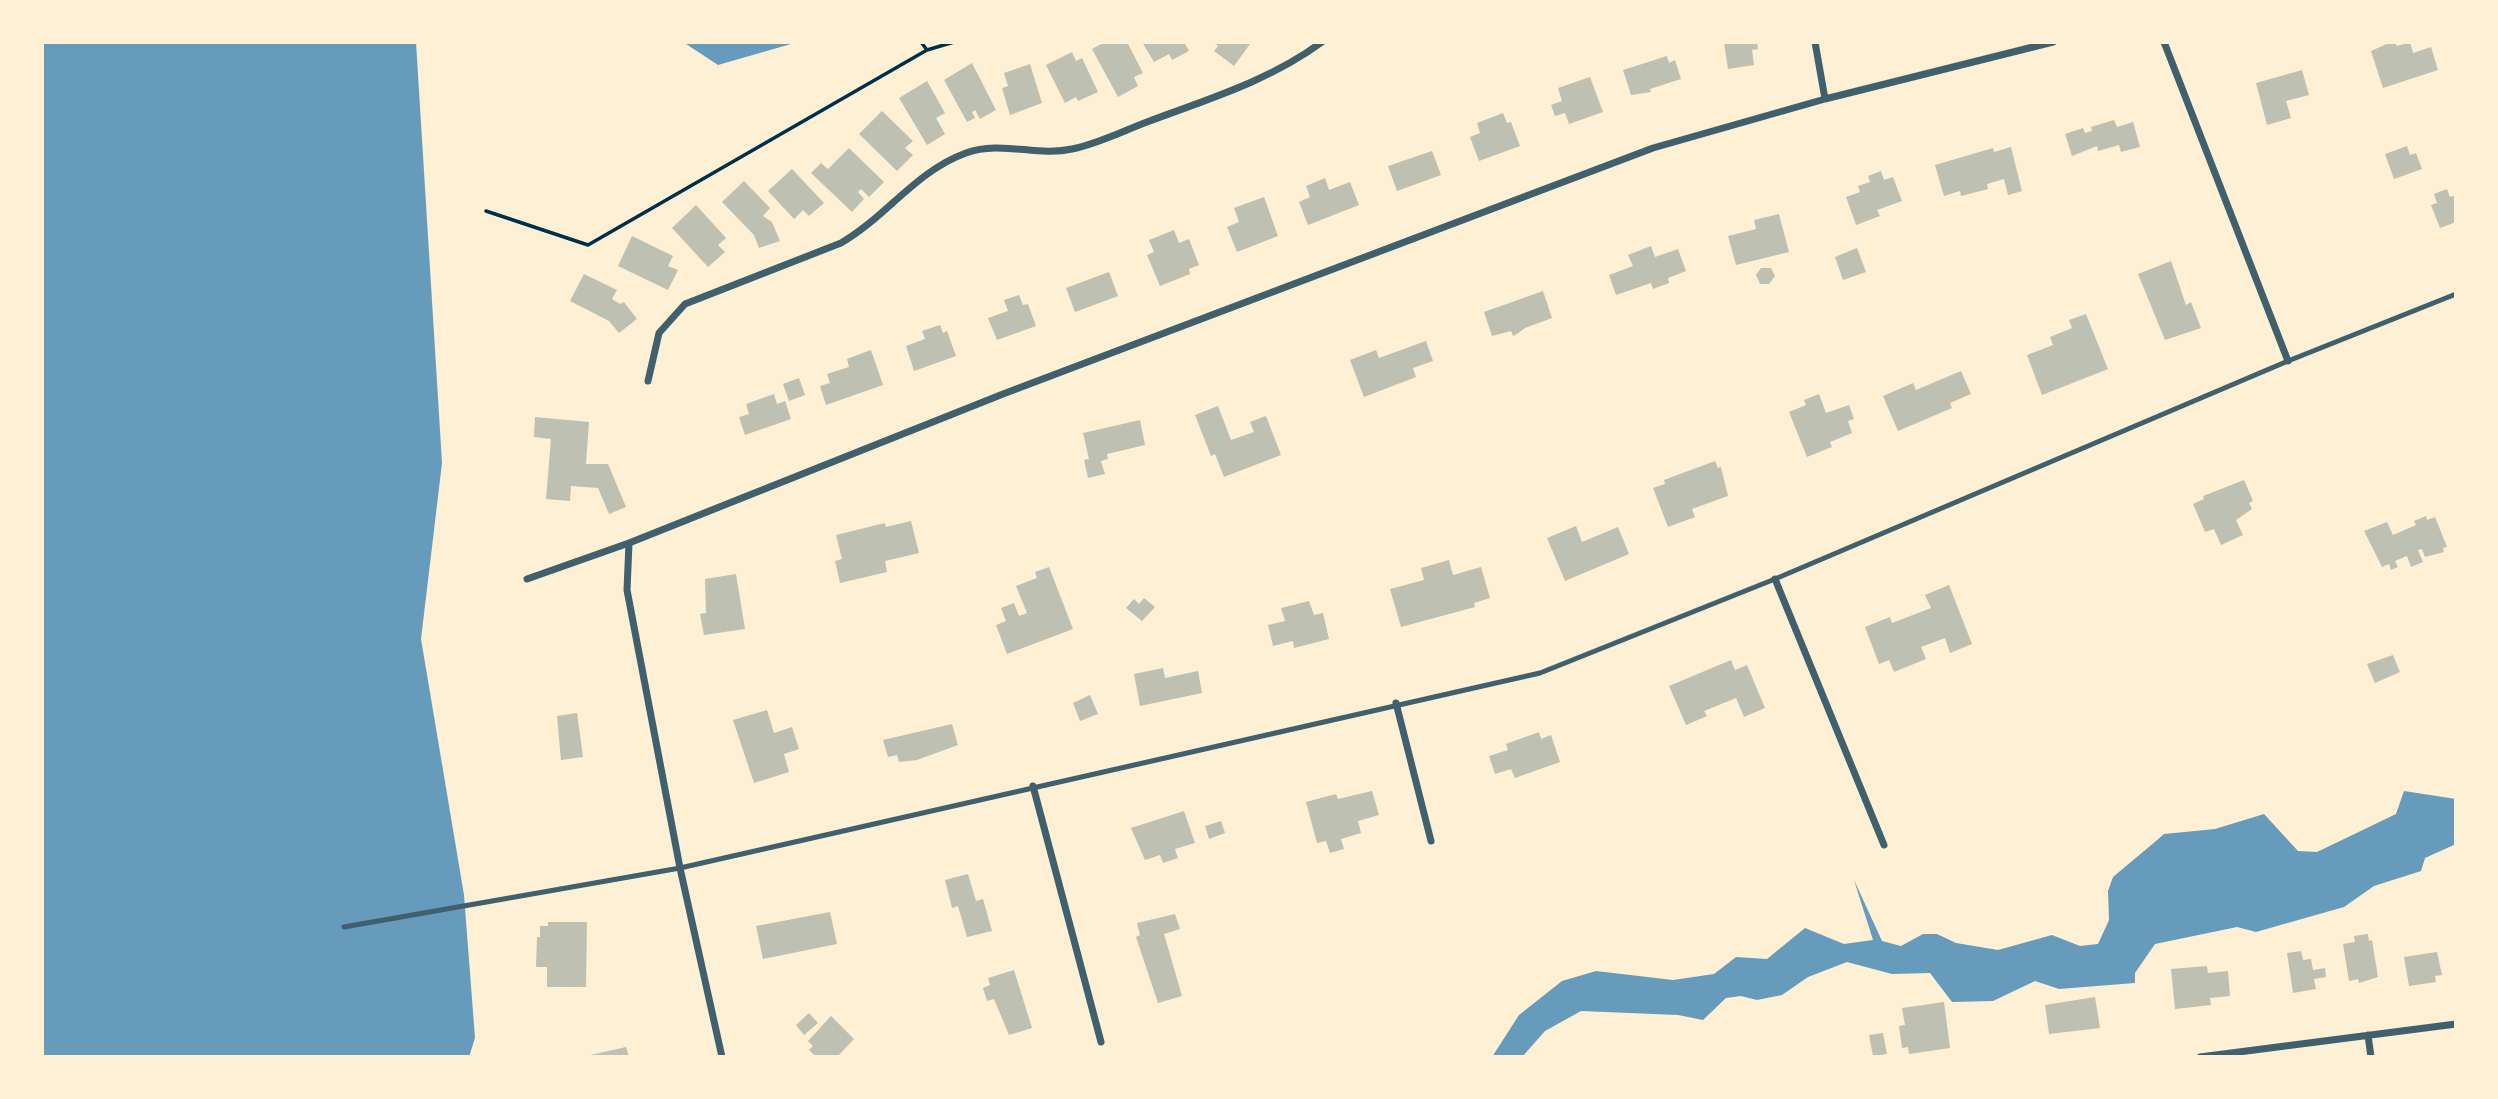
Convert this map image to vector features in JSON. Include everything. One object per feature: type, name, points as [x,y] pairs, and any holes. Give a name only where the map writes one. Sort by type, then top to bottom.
[{"type":"street","points":[[648,381],[659,333],[685,304],[841,243],[864,230],[911,186],[967,152],[995,147],[1072,149],[1273,74],[1322,42]]},
{"type":"street","points":[[1815,42],[1825,99]]},
{"type":"street","points":[[527,579],[629,543],[1003,394],[1653,148],[1825,99],[2053,42]]},
{"type":"street","points":[[2164,42],[2288,361]]},
{"type":"street","points":[[629,543],[628,590],[680,868],[722,1057]]},
{"type":"street","points":[[1775,579],[1884,845]]},
{"type":"street","points":[[1396,703],[1431,841]]},
{"type":"street","points":[[1032,786],[1101,1042]]},
{"type":"street","points":[[2200,1057],[2456,1024]]},
{"type":"street","points":[[2368,1035],[2371,1057]]},
{"type":"lane","points":[[344,927],[680,868],[1396,703],[1540,673],[1775,579],[2288,361],[2456,294]]},
{"type":"path","points":[[921,42],[927,50]]},
{"type":"path","points":[[486,211],[588,245],[927,50],[954,42]]},
{"type":"water","points":[[42,42],[416,42],[442,463],[421,639],[464,895],[475,1038],[469,1057],[42,1057]]},
{"type":"water","points":[[683,42],[798,42],[718,65]]},
{"type":"water","points":[[2404,791],[2456,799],[2456,844],[2425,858],[2421,871],[2374,886],[2344,907],[2256,932],[2237,927],[2155,944],[2135,973],[2135,983],[2059,989],[2035,981],[1993,1001],[1952,1002],[1930,973],[1892,974],[1847,962],[1808,977],[1782,995],[1757,1000],[1741,996],[1726,998],[1703,1020],[1678,1015],[1581,1011],[1545,1031],[1522,1057],[1492,1057],[1519,1015],[1562,981],[1596,971],[1673,980],[1714,974],[1736,957],[1767,959],[1805,928],[1844,944],[1873,940],[1854,880],[1882,941],[1901,946],[1923,934],[1937,934],[1956,943],[1998,950],[2052,935],[2080,946],[2098,944],[2109,920],[2108,891],[2113,877],[2164,834],[2215,829],[2264,814],[2298,851],[2317,852],[2396,814]]},
{"type":"building","points":[[1105,42],[1127,42],[1143,73],[1134,77],[1138,86],[1118,97],[1092,49]]},
{"type":"building","points":[[1142,42],[1184,42],[1189,51],[1172,60],[1169,54],[1154,62]]},
{"type":"building","points":[[1213,42],[1250,44],[1234,66],[1214,51],[1218,46]]},
{"type":"building","points":[[1757,42],[1758,49],[1752,50],[1754,65],[1728,69],[1724,43]]},
{"type":"building","points":[[2395,42],[2397,46],[2410,42],[2413,53],[2431,47],[2438,70],[2383,88],[2371,51]]},
{"type":"building","points":[[1072,52],[1076,61],[1082,58],[1098,92],[1078,101],[1076,97],[1065,103],[1046,65]]},
{"type":"building","points":[[1667,56],[1669,63],[1675,60],[1681,79],[1650,89],[1651,92],[1631,95],[1623,70]]},
{"type":"building","points":[[972,63],[996,110],[980,119],[975,110],[972,112],[975,118],[967,122],[944,80]]},
{"type":"building","points":[[1030,64],[1042,103],[1010,115],[1002,88],[1008,86],[1004,73]]},
{"type":"building","points":[[2302,70],[2309,95],[2286,101],[2291,118],[2267,125],[2256,83]]},
{"type":"building","points":[[1590,77],[1603,112],[1569,124],[1565,113],[1555,116],[1551,105],[1562,101],[1558,88]]},
{"type":"building","points":[[927,81],[945,113],[936,118],[945,134],[927,145],[899,98]]},
{"type":"building","points":[[882,111],[913,141],[905,148],[913,155],[897,171],[859,134]]},
{"type":"building","points":[[1503,113],[1507,123],[1511,122],[1520,146],[1479,161],[1470,137],[1480,133],[1477,123]]},
{"type":"building","points":[[2114,120],[2117,127],[2133,122],[2140,147],[2121,152],[2119,145],[2098,151],[2097,146],[2072,156],[2065,134],[2083,128],[2085,133],[2092,131],[2091,127]]},
{"type":"building","points":[[2407,146],[2410,155],[2416,153],[2422,169],[2394,179],[2385,154]]},
{"type":"building","points":[[2011,147],[2022,191],[2008,195],[2004,179],[1987,184],[1988,189],[1961,196],[1960,191],[1944,196],[1935,165],[1993,148],[1994,152]]},
{"type":"building","points":[[849,148],[884,182],[869,197],[861,189],[858,192],[864,199],[852,212],[811,173],[821,163],[828,169]]},
{"type":"building","points":[[1432,151],[1441,175],[1397,191],[1388,166]]},
{"type":"building","points":[[792,169],[824,203],[809,216],[803,210],[794,219],[768,191]]},
{"type":"building","points":[[1881,171],[1884,180],[1893,177],[1902,201],[1877,210],[1880,216],[1856,225],[1846,197],[1860,192],[1858,186],[1870,182],[1868,176]]},
{"type":"building","points":[[1325,178],[1329,190],[1350,182],[1359,205],[1308,225],[1299,202],[1310,197],[1306,186]]},
{"type":"building","points":[[744,181],[770,208],[763,216],[772,222],[780,241],[759,248],[754,235],[722,202]]},
{"type":"building","points":[[2447,189],[2450,197],[2456,195],[2456,222],[2440,228],[2431,205],[2437,203],[2434,194]]},
{"type":"building","points":[[1264,197],[1278,236],[1237,252],[1227,227],[1239,222],[1234,208]]},
{"type":"building","points":[[696,205],[726,238],[718,245],[725,252],[708,267],[672,228]]},
{"type":"building","points":[[1779,214],[1789,252],[1736,265],[1728,236],[1756,229],[1754,220]]},
{"type":"building","points":[[1174,230],[1179,243],[1189,239],[1199,265],[1189,269],[1190,274],[1160,286],[1147,255],[1154,252],[1149,240]]},
{"type":"building","points":[[632,236],[673,256],[668,266],[678,270],[668,290],[618,266]]},
{"type":"building","points":[[1651,246],[1655,257],[1678,249],[1686,271],[1668,278],[1669,283],[1653,289],[1651,283],[1616,295],[1609,275],[1633,266],[1628,255]]},
{"type":"building","points":[[1857,248],[1866,272],[1843,280],[1835,257]]},
{"type":"building","points":[[2171,261],[2186,305],[2191,302],[2201,328],[2165,340],[2138,274]]},
{"type":"building","points":[[1761,268],[1771,268],[1775,276],[1769,284],[1760,284],[1756,275]]},
{"type":"building","points":[[1109,272],[1118,296],[1075,312],[1066,288]]},
{"type":"building","points":[[584,274],[617,290],[612,299],[620,304],[624,302],[637,319],[619,333],[609,321],[570,301]]},
{"type":"building","points":[[1543,291],[1552,318],[1525,328],[1513,336],[1511,331],[1492,336],[1484,312]]},
{"type":"building","points":[[1019,295],[1023,305],[1028,304],[1036,326],[997,340],[988,318],[1008,311],[1004,300]]},
{"type":"building","points":[[2086,314],[2108,369],[2042,395],[2027,355],[2053,345],[2050,337],[2072,328],[2069,320]]},
{"type":"building","points":[[940,325],[943,333],[947,331],[956,356],[914,371],[906,346],[925,339],[922,331]]},
{"type":"building","points":[[1426,341],[1433,361],[1413,368],[1416,377],[1364,397],[1350,360],[1376,350],[1379,358]]},
{"type":"building","points":[[871,350],[883,385],[826,405],[820,386],[830,383],[827,374],[849,367],[847,359]]},
{"type":"building","points":[[1961,371],[1971,394],[1950,403],[1952,408],[1898,431],[1883,396],[1913,383],[1916,390]]},
{"type":"building","points":[[799,378],[805,395],[789,401],[783,384]]},
{"type":"building","points":[[774,394],[777,404],[785,401],[791,419],[745,435],[739,417],[749,414],[746,404]]},
{"type":"building","points":[[1819,394],[1826,413],[1849,405],[1854,419],[1848,421],[1852,433],[1830,442],[1832,447],[1807,457],[1789,412],[1806,405],[1804,400]]},
{"type":"building","points":[[1218,406],[1231,440],[1254,432],[1250,422],[1266,416],[1281,455],[1224,477],[1215,454],[1211,456],[1195,415]]},
{"type":"building","points":[[535,417],[589,422],[586,464],[608,464],[626,507],[609,514],[598,488],[571,486],[570,501],[546,499],[551,439],[534,437]]},
{"type":"building","points":[[1140,420],[1145,445],[1107,454],[1108,459],[1101,461],[1105,474],[1088,478],[1084,460],[1089,459],[1083,433]]},
{"type":"building","points":[[1715,461],[1718,468],[1721,467],[1728,496],[1692,509],[1695,517],[1668,527],[1653,488],[1665,484],[1664,480]]},
{"type":"building","points":[[2244,480],[2253,501],[2249,503],[2252,509],[2236,520],[2243,535],[2221,545],[2214,529],[2205,532],[2193,504],[2204,499],[2203,496]]},
{"type":"building","points":[[2426,516],[2427,520],[2435,517],[2447,547],[2443,548],[2444,552],[2425,557],[2422,549],[2418,550],[2423,562],[2411,567],[2407,556],[2395,561],[2398,567],[2391,570],[2389,564],[2382,567],[2364,531],[2387,522],[2393,535],[2416,525],[2414,521]]},
{"type":"building","points":[[911,521],[919,553],[885,561],[887,572],[840,583],[835,561],[842,559],[836,535],[885,523],[886,527]]},
{"type":"building","points":[[1576,526],[1582,542],[1618,527],[1629,554],[1565,581],[1547,538]]},
{"type":"building","points":[[1449,560],[1453,575],[1481,567],[1490,598],[1474,603],[1475,607],[1401,627],[1390,589],[1424,580],[1421,568]]},
{"type":"building","points":[[1049,567],[1073,629],[1007,654],[996,625],[1006,621],[1001,608],[1014,603],[1019,616],[1027,613],[1016,586],[1037,578],[1035,572]]},
{"type":"building","points":[[736,574],[745,629],[704,635],[700,614],[706,613],[705,579]]},
{"type":"building","points":[[1949,585],[1972,644],[1950,653],[1945,638],[1921,647],[1926,659],[1894,672],[1889,660],[1879,664],[1865,627],[1890,617],[1892,623],[1931,608],[1925,595]]},
{"type":"building","points":[[1144,598],[1155,607],[1142,621],[1126,608],[1134,599],[1139,604]]},
{"type":"building","points":[[1309,601],[1314,615],[1323,613],[1329,639],[1294,648],[1293,641],[1273,646],[1268,625],[1285,621],[1281,608]]},
{"type":"building","points":[[2393,655],[2400,672],[2375,683],[2367,664]]},
{"type":"building","points":[[1731,660],[1735,670],[1747,665],[1765,708],[1744,717],[1736,698],[1704,711],[1707,716],[1686,725],[1669,686]]},
{"type":"building","points":[[1163,668],[1165,678],[1198,671],[1202,693],[1140,706],[1134,674]]},
{"type":"building","points":[[1090,695],[1098,714],[1080,721],[1073,703]]},
{"type":"building","points":[[767,710],[774,733],[792,727],[799,749],[784,754],[789,772],[754,783],[733,720]]},
{"type":"building","points":[[577,713],[583,757],[561,760],[557,716]]},
{"type":"building","points":[[952,724],[958,745],[917,760],[899,762],[897,755],[888,757],[883,740]]},
{"type":"building","points":[[1539,732],[1541,739],[1551,735],[1560,762],[1515,778],[1511,769],[1495,774],[1489,756],[1508,750],[1506,744]]},
{"type":"building","points":[[1372,791],[1379,815],[1358,821],[1361,833],[1341,839],[1344,849],[1330,853],[1326,841],[1317,843],[1306,802],[1336,794],[1338,799]]},
{"type":"building","points":[[1184,811],[1195,843],[1175,849],[1178,858],[1163,863],[1160,855],[1145,860],[1131,828]]},
{"type":"building","points":[[1221,821],[1225,833],[1209,839],[1205,826]]},
{"type":"building","points":[[968,874],[976,901],[983,899],[992,931],[967,937],[958,906],[952,908],[945,880]]},
{"type":"building","points":[[830,912],[837,944],[763,959],[756,926]]},
{"type":"building","points":[[1175,914],[1180,929],[1164,934],[1182,996],[1158,1003],[1136,937],[1140,935],[1137,923]]},
{"type":"building","points":[[548,922],[587,922],[586,987],[547,987],[547,967],[536,967],[537,937],[540,937],[540,926],[548,926]]},
{"type":"building","points":[[2368,934],[2369,941],[2372,940],[2378,977],[2359,983],[2358,979],[2349,981],[2343,944],[2355,942],[2354,936]]},
{"type":"building","points":[[2301,951],[2303,960],[2311,959],[2313,970],[2325,968],[2326,977],[2314,979],[2316,989],[2293,993],[2287,953]]},
{"type":"building","points":[[2437,952],[2442,975],[2435,976],[2436,982],[2409,986],[2404,957]]},
{"type":"building","points":[[2207,966],[2208,973],[2228,971],[2230,996],[2210,998],[2211,1005],[2175,1009],[2171,969]]},
{"type":"building","points":[[1014,970],[1032,1028],[1009,1035],[994,999],[987,1001],[983,988],[990,985],[988,978]]},
{"type":"building","points":[[2095,997],[2100,1028],[2049,1034],[2045,1005]]},
{"type":"building","points":[[1944,1002],[1950,1048],[1909,1054],[1908,1047],[1902,1048],[1899,1026],[1905,1025],[1902,1008]]},
{"type":"building","points":[[809,1013],[818,1023],[804,1035],[796,1025]]},
{"type":"building","points":[[831,1016],[854,1039],[837,1057],[816,1057],[809,1050],[813,1046],[808,1041]]},
{"type":"building","points":[[1883,1033],[1887,1054],[1873,1056],[1869,1035]]},
{"type":"building","points":[[626,1047],[629,1057],[586,1057],[586,1056]]}]
